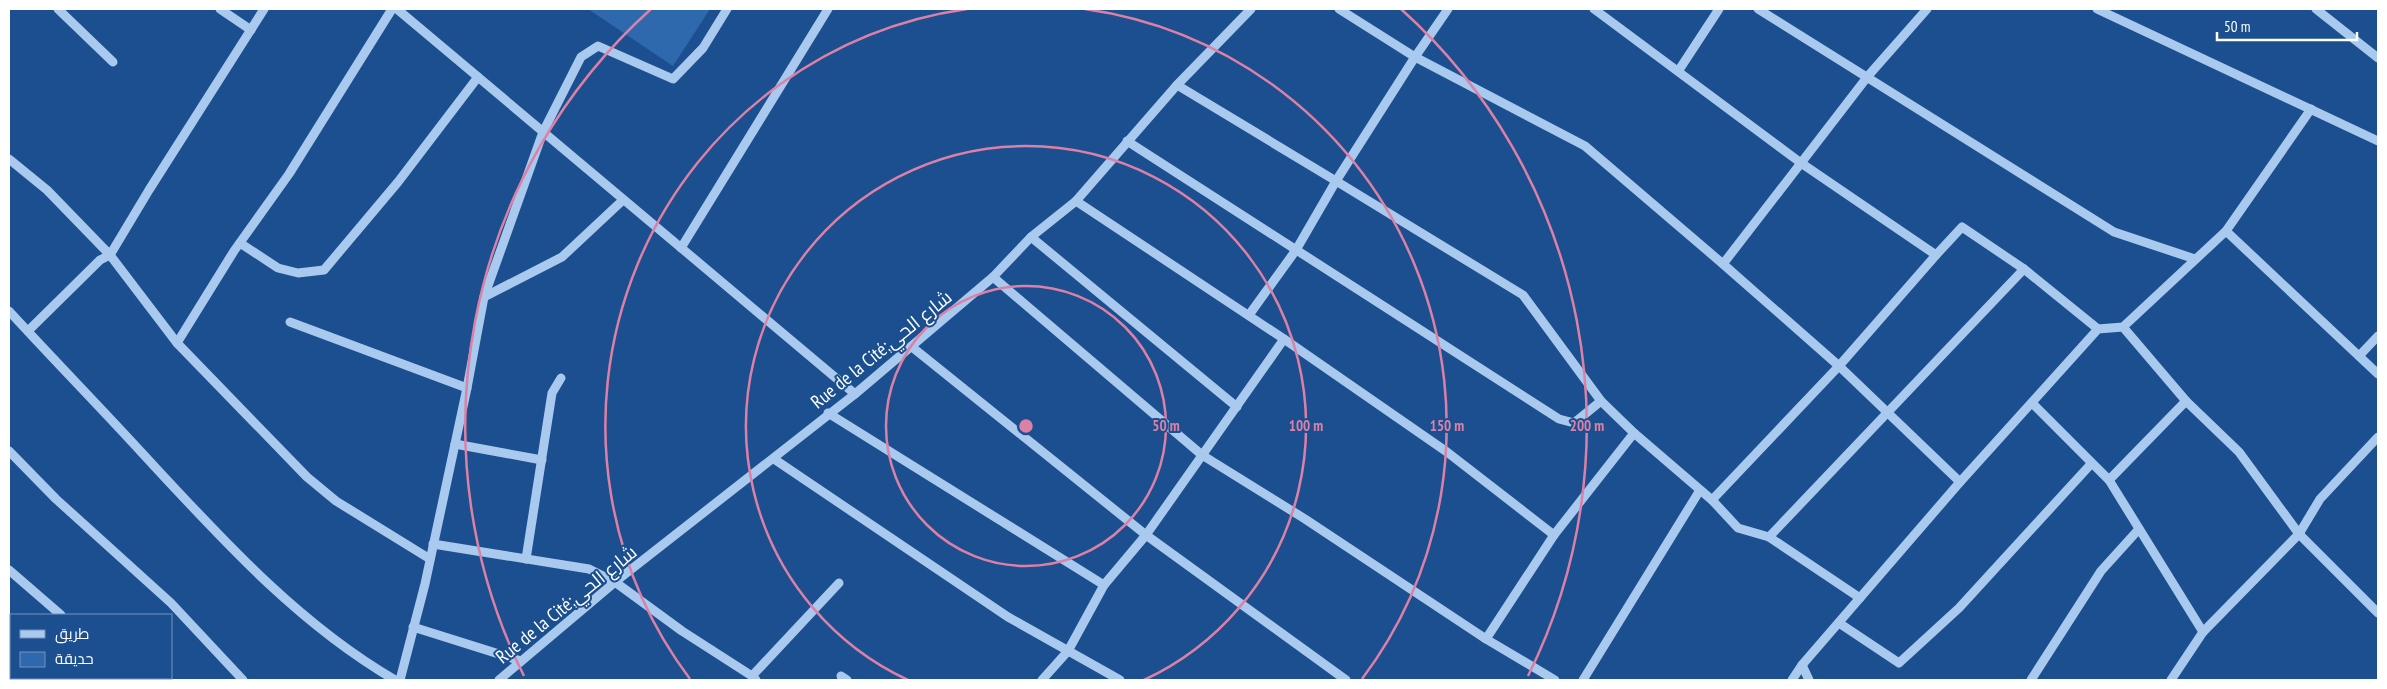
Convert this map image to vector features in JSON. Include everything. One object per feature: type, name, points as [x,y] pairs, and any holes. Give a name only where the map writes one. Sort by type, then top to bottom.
[{"type":"street","points":[[58,9],[113,62]]},
{"type":"street","points":[[220,9],[251,30]]},
{"type":"street","points":[[28,331],[100,260],[110,255],[264,9]]},
{"type":"street","points":[[177,343],[240,243],[289,174],[392,9]]},
{"type":"street","points":[[397,9],[854,394]]},
{"type":"street","points":[[400,680],[430,559],[467,388],[484,297],[543,132],[581,57],[598,46],[673,79],[703,48],[726,9]]},
{"type":"street","points":[[681,248],[828,9]]},
{"type":"street","name":"Rue de la Cité;شارع الحي","points":[[498,680],[615,582],[774,459],[828,413],[912,347],[993,277],[1031,237],[1076,201],[1177,85],[1251,9]]},
{"type":"street","points":[[1339,9],[1415,56],[1585,146],[1839,366],[1960,482]]},
{"type":"street","points":[[1249,315],[1296,250],[1336,181],[1415,56],[1448,9]]},
{"type":"street","points":[[1594,9],[1801,162],[1936,255]]},
{"type":"street","points":[[1679,70],[1719,9]]},
{"type":"street","points":[[1758,9],[1868,76],[2114,232],[2195,259]]},
{"type":"street","points":[[1723,264],[1868,76],[1927,9]]},
{"type":"street","points":[[2097,9],[2378,141]]},
{"type":"street","points":[[2316,9],[2378,58]]},
{"type":"street","points":[[240,243],[278,268],[298,273],[324,270],[392,189],[478,77]]},
{"type":"street","points":[[1177,85],[1523,296],[1602,401],[1634,433],[1712,500],[1738,528],[1769,537],[1860,598]]},
{"type":"street","points":[[1792,680],[1802,665],[1960,482],[2098,329],[2123,327],[2226,231],[2311,109]]},
{"type":"street","points":[[1127,141],[1559,419],[1574,423],[1602,401]]},
{"type":"street","points":[[9,158],[47,190],[110,255],[177,343],[307,477],[336,501],[430,559]]},
{"type":"street","points":[[484,297],[562,257],[623,200]]},
{"type":"street","points":[[1076,201],[1249,315],[1447,452],[1554,536]]},
{"type":"street","points":[[1712,500],[1839,366],[1962,227],[2024,269],[2098,329]]},
{"type":"street","points":[[2226,231],[2378,374]]},
{"type":"street","points":[[1031,237],[1236,406]]},
{"type":"street","points":[[1769,537],[2024,269]]},
{"type":"street","points":[[993,277],[1202,455],[1306,519],[1486,639],[1555,680]]},
{"type":"street","points":[[9,311],[204,520],[281,596],[360,660],[395,680]]},
{"type":"street","points":[[290,322],[467,388]]},
{"type":"street","points":[[2123,327],[2186,401],[2239,452],[2299,534],[2378,613]]},
{"type":"street","points":[[2359,356],[2378,336]]},
{"type":"street","points":[[1042,680],[1068,651],[1104,585],[1146,535],[1284,339]]},
{"type":"street","points":[[912,347],[1146,535],[1346,680]]},
{"type":"street","points":[[526,559],[552,394],[560,378]]},
{"type":"street","points":[[2109,480],[2186,401]]},
{"type":"street","points":[[2032,402],[2091,464],[2109,480],[2203,632]]},
{"type":"street","points":[[828,413],[1104,585]]},
{"type":"street","points":[[1486,639],[1554,536],[1634,433]]},
{"type":"street","points":[[2171,680],[2203,632],[2299,534],[2320,500],[2378,437]]},
{"type":"street","points":[[455,444],[542,460]]},
{"type":"street","points":[[9,451],[56,499],[171,603],[243,680]]},
{"type":"street","points":[[774,459],[1008,617],[1120,680]]},
{"type":"street","points":[[1839,623],[1900,663],[1959,608],[2091,464]]},
{"type":"street","points":[[1583,680],[1700,490]]},
{"type":"street","points":[[2031,680],[2101,571],[2139,529]]},
{"type":"street","points":[[433,544],[589,569],[615,582],[682,631],[754,678],[839,584]]},
{"type":"street","points":[[9,570],[60,614]]},
{"type":"street","points":[[413,627],[521,661]]},
{"type":"street","points":[[1802,665],[1809,680]]},
{"type":"green space","points":[[588,9],[710,9],[673,66]]}]
